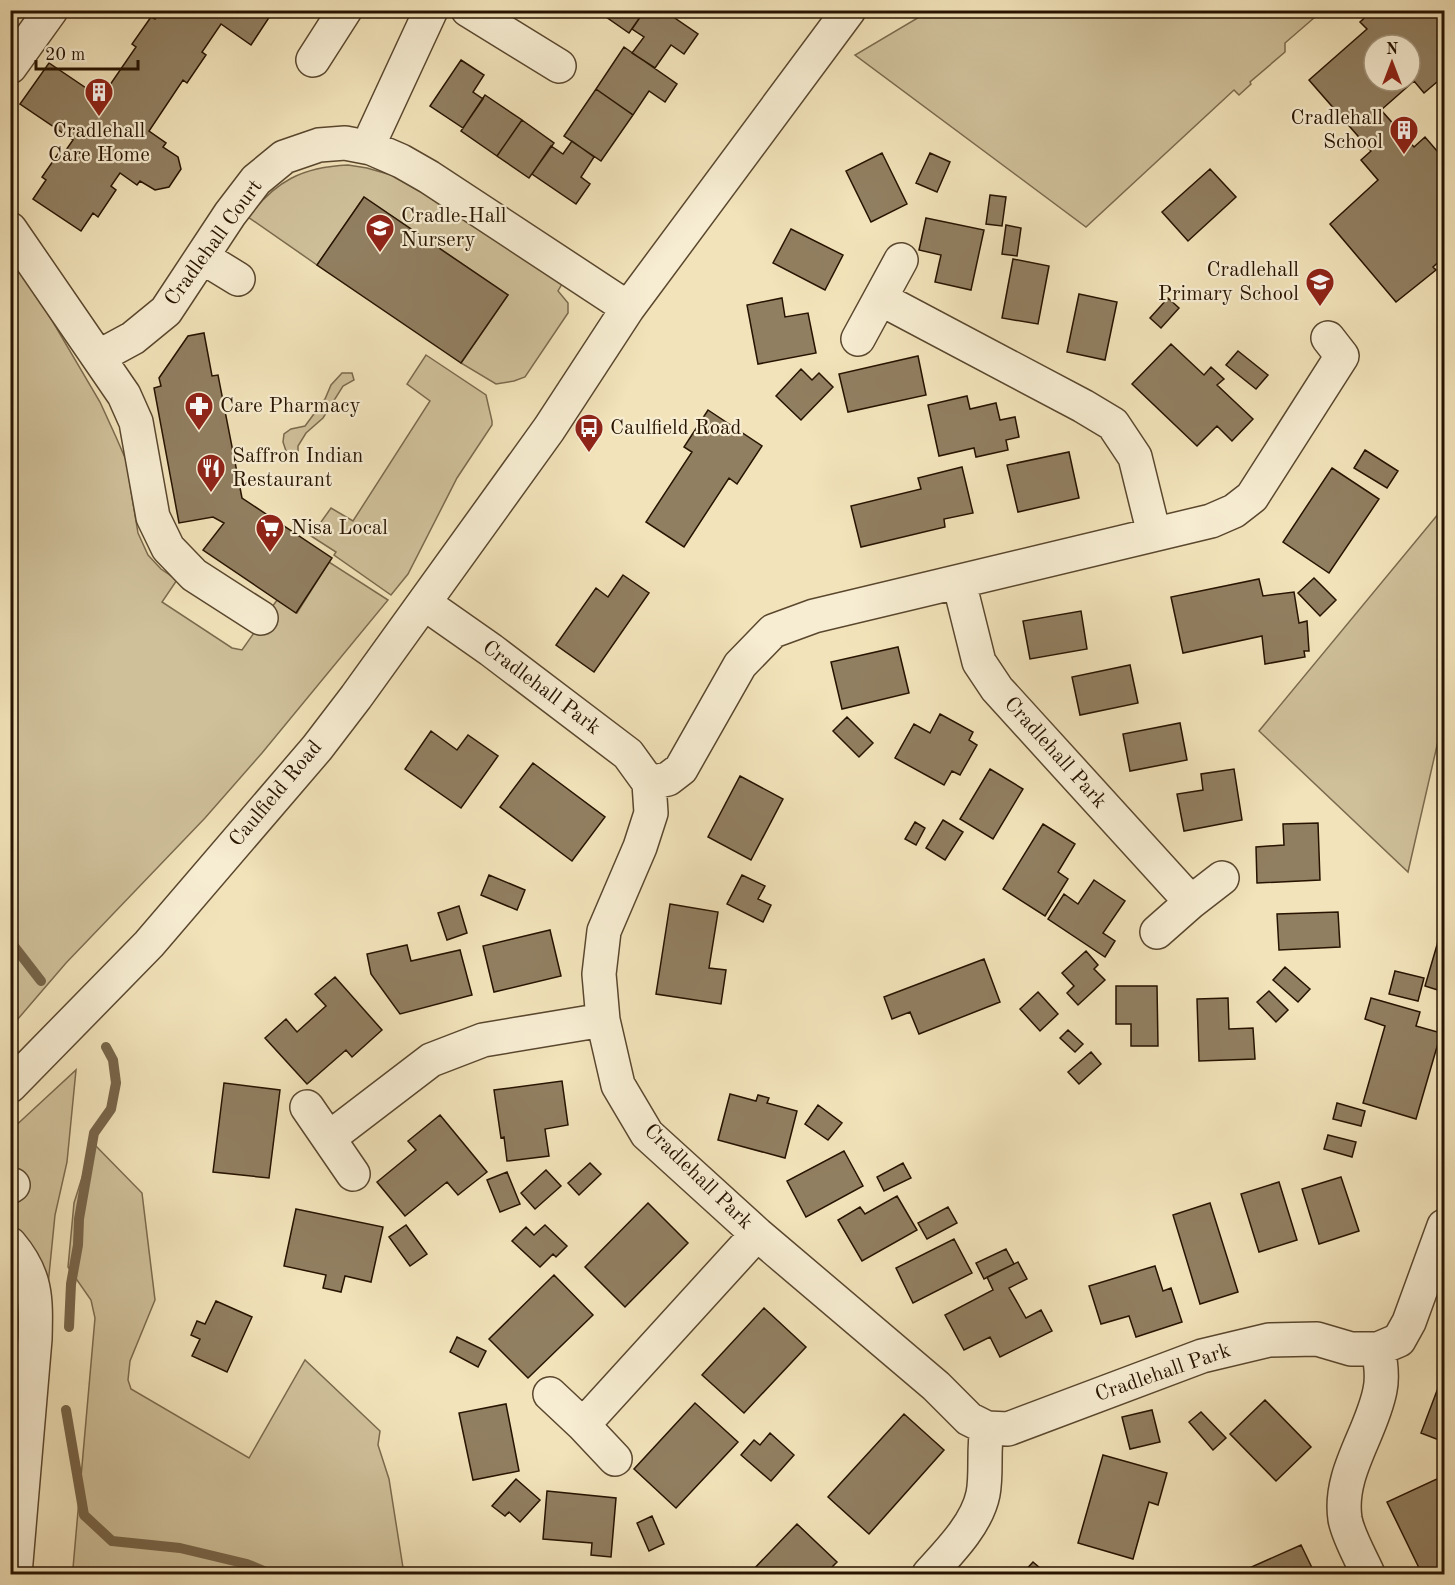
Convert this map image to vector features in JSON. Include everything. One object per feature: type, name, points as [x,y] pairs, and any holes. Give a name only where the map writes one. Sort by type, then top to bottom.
[{"type":"street","points":[[10,67],[51,10]]},
{"type":"street","points":[[313,60],[345,10]]},
{"type":"street","points":[[371,148],[374,133],[431,10]]},
{"type":"street","points":[[468,10],[559,66]]},
{"type":"street","name":"Caulfield Road","points":[[10,1086],[149,944],[317,748],[549,429],[628,308],[849,10]]},
{"type":"street","name":"Cradlehall Court","points":[[98,357],[133,338],[166,311],[230,214],[256,180],[284,157],[320,145],[345,142],[371,148],[429,177],[628,308]]},
{"type":"street","points":[[10,229],[124,395],[136,422],[153,517],[168,548],[194,575],[261,618]]},
{"type":"street","points":[[202,257],[238,279]]},
{"type":"street","points":[[858,339],[901,260]]},
{"type":"street","points":[[881,299],[1113,424],[1135,457],[1154,534]]},
{"type":"street","points":[[649,783],[668,779],[681,769],[740,665],[773,631],[814,616],[1211,520],[1233,511],[1252,497],[1342,356],[1328,338]]},
{"type":"street","name":"Cradlehall Park","points":[[959,582],[979,662],[997,689],[1191,902]]},
{"type":"street","name":"Cradlehall Park","points":[[424,603],[628,754],[649,783],[651,813],[640,847],[604,931],[599,974],[603,1020],[618,1085],[647,1134],[757,1234],[936,1386],[969,1419],[987,1428],[1008,1429],[1202,1356],[1269,1340],[1317,1339],[1352,1349],[1378,1349]]},
{"type":"street","points":[[1157,932],[1222,878]]},
{"type":"street","points":[[329,1138],[431,1060],[483,1040],[603,1020]]},
{"type":"street","points":[[307,1107],[353,1174]]},
{"type":"street","points":[[1368,1575],[1345,1521],[1344,1499],[1348,1479],[1380,1391],[1382,1369],[1378,1349],[1399,1340],[1409,1322],[1444,1226]]},
{"type":"street","name":"Cradlehall Park","points":[[583,1425],[757,1234]]},
{"type":"street","points":[[10,1244],[23,1259],[34,1286],[36,1308],[15,1575]]},
{"type":"street","points":[[550,1394],[615,1459]]},
{"type":"street","points":[[929,1575],[965,1533],[983,1494],[984,1445],[987,1428]]},
{"type":"shaded area","points":[[931,10],[1322,11],[1285,43],[1285,52],[1250,82],[1251,84],[1239,95],[1234,90],[1086,227],[855,55]]},
{"type":"shaded area","points":[[348,165],[398,177],[562,284],[558,291],[568,303],[568,313],[525,377],[496,384],[461,363],[508,295],[364,197],[317,265],[248,217],[269,194],[291,178],[317,169]]},
{"type":"shaded area","points":[[10,249],[100,402],[126,460],[138,533],[148,555],[161,569],[177,580],[162,602],[232,648],[242,650],[277,600],[297,613],[329,562],[388,600],[262,753],[205,818],[66,963],[11,1027]]},
{"type":"shaded area","points":[[426,355],[486,395],[492,425],[457,478],[408,574],[391,595],[334,555],[336,552],[311,536],[331,508],[353,521],[430,401],[407,384]]},
{"type":"shaded area","points":[[342,373],[352,373],[354,380],[343,386],[323,418],[306,433],[295,456],[286,451],[283,442],[284,434],[291,429],[305,426],[325,399],[331,385]]},
{"type":"shaded area","points":[[1444,507],[1444,715],[1408,872],[1259,731]]},
{"type":"shaded area","points":[[76,1070],[67,1162],[55,1215],[48,1285],[13,1225],[11,1130]]},
{"type":"shaded area","points":[[93,1143],[142,1193],[155,1300],[130,1361],[128,1380],[131,1389],[249,1458],[305,1360],[380,1431],[378,1445],[389,1479],[404,1574],[86,1574],[73,1568],[95,1318],[91,1300],[68,1267],[74,1203]]},
{"type":"building","name":"Cradlehall Care Home","points":[[161,10],[274,10],[251,45],[221,24],[202,52],[206,55],[187,83],[183,80],[149,131],[166,143],[163,147],[178,157],[181,169],[169,187],[155,190],[140,181],[137,185],[120,173],[111,186],[116,190],[98,217],[93,213],[81,231],[33,199],[46,180],[42,177],[60,151],[64,153],[73,140],[20,104],[49,63],[101,98],[136,47],[132,44],[151,17],[155,19]]},
{"type":"building","points":[[596,10],[645,10],[629,33]]},
{"type":"building","points":[[645,10],[663,10],[698,34],[684,54],[671,45],[655,68],[632,53],[644,37],[632,29]]},
{"type":"building","name":"Cradlehall School","points":[[1373,10],[1444,10],[1444,76],[1424,93],[1422,91],[1422,33],[1362,33],[1367,29],[1360,22]]},
{"type":"building","name":"Cradlehall School","points":[[1362,33],[1362,93],[1400,93],[1381,110],[1414,147],[1425,137],[1444,159],[1444,257],[1433,267],[1436,270],[1396,302],[1330,224],[1378,180],[1361,160],[1371,151],[1309,80]]},
{"type":"building","points":[[624,47],[677,84],[665,102],[649,91],[633,115],[596,89]]},
{"type":"building","points":[[461,60],[484,75],[473,92],[483,99],[463,128],[430,106]]},
{"type":"building","points":[[596,89],[633,115],[601,161],[564,136]]},
{"type":"building","points":[[485,95],[522,120],[497,156],[461,131]]},
{"type":"building","points":[[522,120],[554,143],[529,178],[497,156]]},
{"type":"building","points":[[572,141],[594,157],[581,177],[590,184],[576,204],[532,174],[551,146],[563,154]]},
{"type":"building","points":[[882,153],[907,204],[871,222],[846,171]]},
{"type":"building","points":[[930,153],[950,162],[937,192],[916,183]]},
{"type":"building","points":[[1210,169],[1236,197],[1188,241],[1162,212]]},
{"type":"building","points":[[990,195],[1006,197],[1002,226],[986,224]]},
{"type":"building","points":[[364,197],[508,295],[461,363],[317,265]]},
{"type":"building","points":[[926,218],[984,230],[971,290],[935,282],[941,255],[919,250]]},
{"type":"building","points":[[1006,225],[1021,228],[1017,256],[1002,254]]},
{"type":"building","points":[[791,229],[843,255],[825,290],[773,263]]},
{"type":"building","points":[[1013,259],[1049,266],[1038,324],[1002,318]]},
{"type":"building","points":[[1079,294],[1117,302],[1105,360],[1067,352]]},
{"type":"building","points":[[782,298],[785,317],[808,313],[816,353],[758,364],[747,305]]},
{"type":"building","points":[[1168,298],[1179,308],[1161,328],[1150,318]]},
{"type":"building","points":[[204,333],[212,376],[218,375],[242,498],[332,558],[296,613],[203,550],[224,523],[213,517],[179,523],[154,388],[161,386],[159,378],[188,336]]},
{"type":"building","points":[[1171,344],[1204,375],[1211,367],[1224,379],[1217,385],[1253,419],[1232,441],[1217,426],[1197,446],[1132,384]]},
{"type":"building","points":[[1238,351],[1268,375],[1256,389],[1226,365]]},
{"type":"building","points":[[918,356],[926,395],[848,412],[839,374]]},
{"type":"building","points":[[801,369],[812,380],[819,373],[833,387],[801,420],[776,396]]},
{"type":"building","points":[[967,396],[970,409],[996,403],[1000,420],[1015,417],[1019,437],[1006,440],[1008,450],[976,457],[974,448],[939,456],[928,405]]},
{"type":"building","points":[[708,410],[762,446],[737,484],[729,478],[684,547],[646,522],[692,452],[684,447]]},
{"type":"building","points":[[1365,450],[1398,471],[1387,488],[1354,468]]},
{"type":"building","points":[[1069,452],[1079,498],[1018,512],[1007,465]]},
{"type":"building","points":[[962,467],[973,513],[944,519],[945,527],[861,547],[851,506],[921,489],[918,478]]},
{"type":"building","points":[[1332,468],[1379,499],[1329,573],[1283,542]]},
{"type":"building","points":[[623,575],[649,593],[594,672],[556,645],[596,588],[608,597]]},
{"type":"building","points":[[1314,578],[1336,600],[1320,616],[1298,593]]},
{"type":"building","points":[[1259,579],[1263,596],[1294,592],[1299,623],[1307,621],[1309,651],[1304,651],[1305,657],[1265,664],[1262,636],[1183,653],[1171,597]]},
{"type":"building","points":[[1081,611],[1087,649],[1030,659],[1023,621]]},
{"type":"building","points":[[898,647],[909,693],[842,709],[831,662]]},
{"type":"building","points":[[1130,665],[1138,703],[1080,715],[1072,677]]},
{"type":"building","points":[[940,714],[973,732],[969,740],[977,745],[960,775],[952,771],[944,785],[895,758],[914,724],[930,733]]},
{"type":"building","points":[[847,717],[873,743],[859,757],[833,731]]},
{"type":"building","points":[[1180,723],[1187,760],[1130,771],[1123,734]]},
{"type":"building","points":[[431,731],[457,750],[468,735],[498,756],[461,808],[405,769]]},
{"type":"building","points":[[533,763],[605,817],[572,861],[500,807]]},
{"type":"building","points":[[990,769],[1023,789],[993,839],[960,819]]},
{"type":"building","points":[[1234,769],[1242,820],[1184,831],[1177,794],[1203,790],[1201,774]]},
{"type":"building","points":[[740,776],[783,799],[751,860],[708,837]]},
{"type":"building","points":[[943,820],[963,832],[945,860],[926,848]]},
{"type":"building","points":[[915,822],[925,828],[916,845],[905,839]]},
{"type":"building","points":[[1318,823],[1320,880],[1257,883],[1256,847],[1284,845],[1283,824]]},
{"type":"building","points":[[1043,824],[1075,844],[1058,872],[1068,879],[1045,916],[1003,889]]},
{"type":"building","points":[[489,875],[525,890],[517,910],[481,895]]},
{"type":"building","points":[[742,875],[765,886],[758,899],[771,905],[763,922],[727,904]]},
{"type":"building","points":[[1094,880],[1125,901],[1103,933],[1115,941],[1105,957],[1048,919],[1064,894],[1078,904]]},
{"type":"building","points":[[670,904],[718,912],[709,968],[726,970],[721,1004],[656,994]]},
{"type":"building","points":[[459,906],[467,933],[447,940],[438,913]]},
{"type":"building","points":[[1338,912],[1340,947],[1279,950],[1277,914]]},
{"type":"building","points":[[1444,921],[1444,992],[1425,986]]},
{"type":"building","points":[[550,930],[561,976],[494,992],[483,946]]},
{"type":"building","points":[[407,945],[411,961],[460,950],[472,995],[400,1014],[371,974],[367,954]]},
{"type":"building","points":[[1086,951],[1098,965],[1094,969],[1105,980],[1078,1005],[1067,993],[1074,986],[1062,973]]},
{"type":"building","points":[[984,959],[1000,1002],[919,1034],[910,1012],[892,1019],[884,997]]},
{"type":"building","points":[[1285,967],[1310,989],[1298,1002],[1273,980]]},
{"type":"building","points":[[1395,971],[1424,978],[1418,1001],[1389,994]]},
{"type":"building","points":[[335,977],[382,1030],[352,1057],[346,1050],[307,1084],[265,1038],[286,1019],[297,1032],[326,1006],[315,994]]},
{"type":"building","points":[[1116,986],[1157,986],[1158,1046],[1131,1046],[1131,1024],[1116,1024]]},
{"type":"building","points":[[1269,991],[1288,1010],[1276,1022],[1257,1002]]},
{"type":"building","points":[[1038,992],[1058,1014],[1040,1031],[1020,1009]]},
{"type":"building","points":[[1228,998],[1229,1029],[1253,1028],[1255,1059],[1199,1061],[1197,999]]},
{"type":"building","points":[[1371,998],[1420,1012],[1416,1026],[1441,1033],[1416,1119],[1363,1103],[1385,1026],[1365,1019]]},
{"type":"building","points":[[1068,1030],[1083,1044],[1075,1052],[1060,1038]]},
{"type":"building","points":[[1091,1052],[1101,1064],[1079,1084],[1068,1072]]},
{"type":"building","points":[[562,1081],[568,1125],[545,1129],[549,1156],[507,1161],[494,1090]]},
{"type":"building","points":[[224,1083],[280,1090],[269,1178],[213,1172]]},
{"type":"building","points":[[730,1094],[756,1101],[758,1095],[769,1098],[767,1103],[797,1111],[785,1158],[718,1140]]},
{"type":"building","points":[[1337,1103],[1365,1111],[1361,1126],[1333,1119]]},
{"type":"building","points":[[818,1105],[842,1123],[828,1140],[805,1124]]},
{"type":"building","points":[[440,1115],[487,1172],[458,1195],[447,1182],[405,1216],[377,1182],[416,1150],[408,1141]]},
{"type":"building","points":[[1328,1135],[1356,1142],[1352,1157],[1324,1149]]},
{"type":"building","points":[[844,1151],[863,1186],[806,1217],[787,1181]]},
{"type":"building","points":[[590,1163],[601,1174],[579,1195],[568,1183]]},
{"type":"building","points":[[903,1163],[911,1178],[884,1191],[877,1177]]},
{"type":"building","points":[[546,1170],[561,1186],[535,1209],[521,1193]]},
{"type":"building","points":[[507,1172],[520,1204],[500,1212],[487,1180]]},
{"type":"building","points":[[1341,1177],[1359,1231],[1319,1244],[1302,1189]]},
{"type":"building","points":[[1279,1182],[1297,1240],[1259,1252],[1241,1194]]},
{"type":"building","points":[[897,1196],[917,1230],[862,1261],[838,1220],[860,1207],[865,1214]]},
{"type":"building","points":[[648,1203],[688,1243],[625,1307],[585,1267]]},
{"type":"building","points":[[1210,1203],[1238,1292],[1200,1304],[1173,1215]]},
{"type":"building","points":[[948,1207],[957,1223],[927,1239],[918,1223]]},
{"type":"building","points":[[296,1209],[383,1227],[371,1282],[345,1276],[341,1292],[323,1288],[326,1275],[284,1266]]},
{"type":"building","points":[[406,1225],[427,1254],[410,1266],[389,1237]]},
{"type":"building","points":[[545,1225],[567,1246],[556,1257],[553,1254],[540,1267],[512,1241],[526,1227],[534,1235]]},
{"type":"building","points":[[954,1239],[972,1273],[913,1303],[896,1268]]},
{"type":"building","points":[[1006,1249],[1014,1264],[984,1279],[976,1263]]},
{"type":"building","points":[[1018,1262],[1027,1279],[1009,1288],[1026,1318],[1041,1310],[1052,1331],[1000,1357],[990,1337],[964,1350],[945,1315],[993,1290],[987,1277]]},
{"type":"building","points":[[1155,1266],[1163,1291],[1171,1288],[1182,1322],[1136,1337],[1129,1316],[1101,1324],[1089,1286]]},
{"type":"building","points":[[554,1275],[593,1315],[528,1378],[489,1339]]},
{"type":"building","points":[[216,1301],[252,1317],[227,1372],[192,1356],[200,1339],[191,1335],[197,1321],[205,1324]]},
{"type":"building","points":[[764,1308],[806,1347],[744,1413],[702,1375]]},
{"type":"building","points":[[457,1337],[486,1351],[478,1367],[450,1352]]},
{"type":"building","points":[[1444,1372],[1444,1442],[1421,1433]]},
{"type":"building","points":[[1265,1400],[1311,1447],[1276,1481],[1230,1434]]},
{"type":"building","points":[[695,1403],[738,1442],[676,1508],[634,1469]]},
{"type":"building","points":[[506,1404],[519,1471],[473,1480],[459,1413]]},
{"type":"building","points":[[1152,1410],[1160,1442],[1130,1449],[1122,1417]]},
{"type":"building","points":[[1201,1412],[1226,1438],[1213,1450],[1189,1422]]},
{"type":"building","points":[[904,1414],[944,1450],[869,1534],[828,1497]]},
{"type":"building","points":[[770,1433],[794,1455],[771,1481],[741,1455],[754,1440],[760,1445]]},
{"type":"building","points":[[1103,1455],[1167,1473],[1158,1505],[1149,1502],[1133,1559],[1078,1543]]},
{"type":"building","points":[[1439,1478],[1444,1490],[1444,1574],[1422,1574],[1387,1502]]},
{"type":"building","points":[[516,1479],[540,1500],[520,1522],[509,1512],[505,1516],[492,1506]]},
{"type":"building","points":[[547,1491],[616,1498],[611,1557],[591,1555],[592,1543],[543,1539]]},
{"type":"building","points":[[652,1516],[664,1544],[649,1551],[637,1523]]},
{"type":"building","points":[[797,1524],[837,1562],[825,1574],[749,1574]]},
{"type":"building","points":[[1301,1545],[1315,1574],[1252,1574],[1249,1568]]},
{"type":"building","points":[[1033,1562],[1047,1574],[1022,1574]]},
{"type":"waterway","points":[[10,941],[41,981]]},
{"type":"waterway","points":[[69,1327],[71,1284],[78,1245],[79,1219],[94,1133],[111,1109],[116,1083],[113,1060],[106,1047]]},
{"type":"waterway","points":[[66,1410],[84,1515],[112,1541],[180,1548],[247,1564],[271,1574]]},
{"type":"place","name":"Cradlehall Care Home","points":[[99,118]]},
{"type":"place","name":"Cradlehall School","points":[[1404,156]]},
{"type":"place","name":"Cradle-Hall Nursery","points":[[380,254]]},
{"type":"place","name":"Cradlehall Primary School","points":[[1320,308]]},
{"type":"place","name":"Care Pharmacy","points":[[199,432]]},
{"type":"place","name":"Caulfield Road","points":[[589,454]]},
{"type":"place","name":"Saffron Indian Restaurant","points":[[211,494]]},
{"type":"place","name":"Nisa Local","points":[[270,554]]}]
